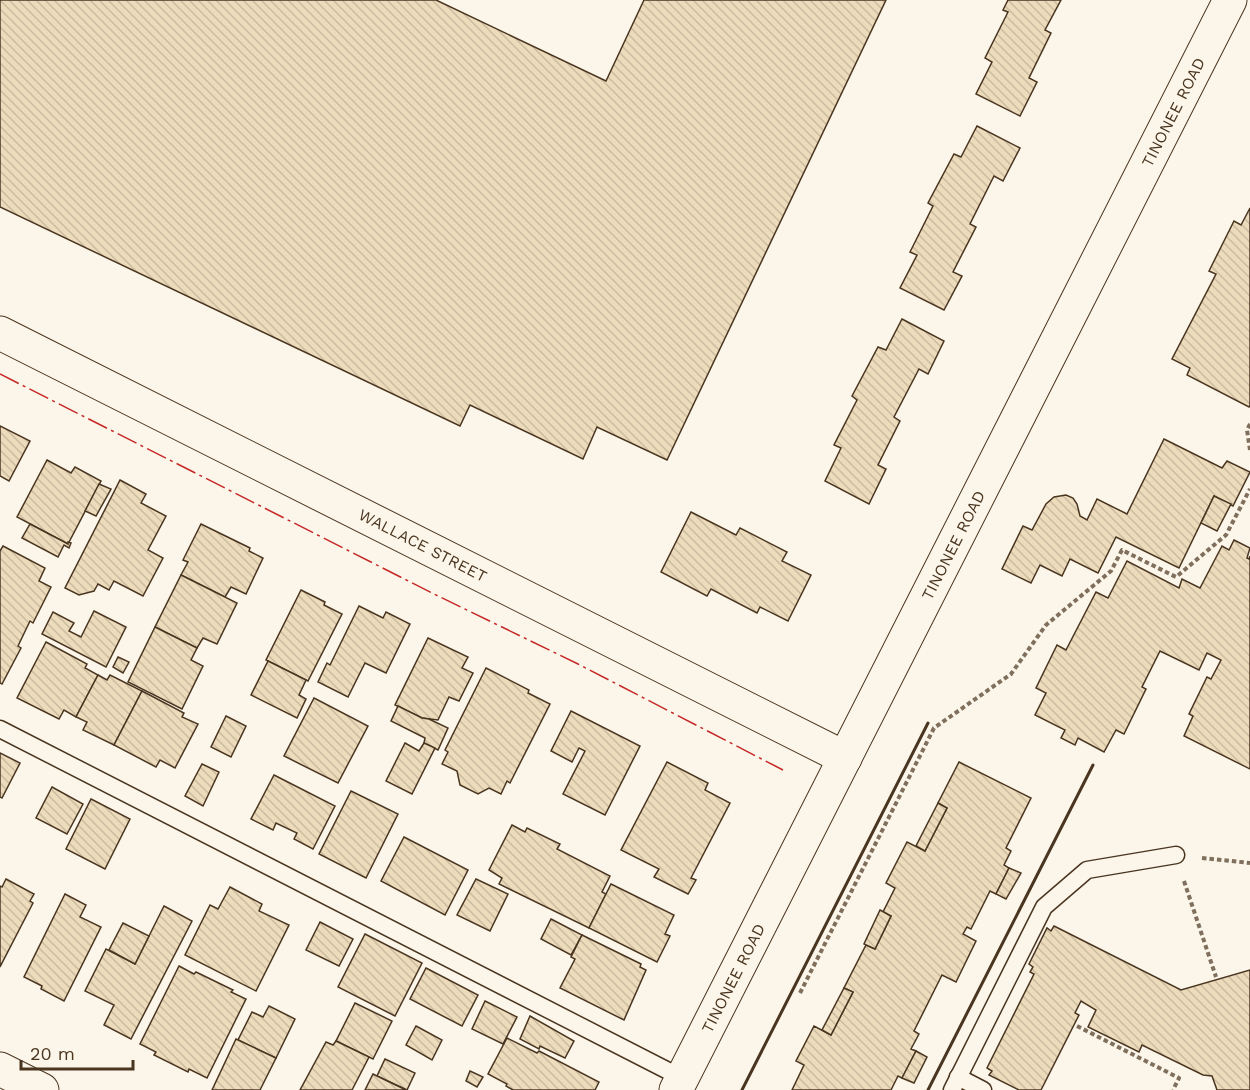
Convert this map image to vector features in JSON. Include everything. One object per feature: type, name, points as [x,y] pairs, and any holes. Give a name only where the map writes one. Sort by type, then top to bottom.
[{"type":"street","name":"TINONEE ROAD","points":[[679,1084],[1230,0]]},
{"type":"street","name":"WALLACE STREET","points":[[0,333],[845,758]]},
{"type":"street","points":[[0,1069],[42,1090]]},
{"type":"lane","points":[[0,729],[679,1084]]},
{"type":"lane","points":[[983,1090],[955,1084],[1044,907],[1087,870],[1176,855]]},
{"type":"path","points":[[1250,424],[1247,430],[1250,450]]},
{"type":"path","points":[[800,993],[933,728],[1011,674],[1046,625],[1111,572],[1122,550],[1176,577],[1226,535],[1250,489]]},
{"type":"path","points":[[1216,977],[1176,855],[1250,863]]},
{"type":"path","points":[[1077,1026],[1179,1078],[1173,1090]]},
{"type":"building","points":[[0,0],[436,0],[606,81],[644,0],[886,0],[667,460],[597,427],[583,459],[470,405],[460,426],[0,207]]},
{"type":"building","points":[[1008,0],[1061,0],[1045,30],[1051,33],[1029,78],[1037,82],[1020,116],[976,94],[992,62],[985,58],[1008,12],[1003,10]]},
{"type":"building","points":[[977,126],[1020,148],[1003,181],[994,176],[970,224],[976,227],[953,272],[962,276],[944,310],[900,288],[917,255],[910,252],[933,206],[928,203],[954,154],[961,157]]},
{"type":"building","points":[[1250,208],[1249,407],[1187,375],[1190,368],[1172,359],[1216,274],[1209,271],[1234,221],[1241,225]]},
{"type":"building","points":[[902,319],[944,341],[928,374],[919,369],[894,417],[900,421],[878,465],[886,469],[869,504],[825,481],[841,448],[834,445],[857,400],[852,396],[878,347],[886,350]]},
{"type":"building","points":[[0,426],[30,441],[9,481],[0,476]]},
{"type":"building","points":[[1164,439],[1222,468],[1227,461],[1250,472],[1233,506],[1214,496],[1179,568],[1116,537],[1098,573],[1070,559],[1062,576],[1040,565],[1031,583],[1002,569],[1023,526],[1032,530],[1046,504],[1054,497],[1066,495],[1073,498],[1080,516],[1087,520],[1097,499],[1127,514]]},
{"type":"building","points":[[47,460],[71,473],[75,467],[101,481],[68,544],[17,517]]},
{"type":"building","points":[[120,480],[146,494],[141,503],[166,516],[148,550],[163,558],[143,596],[114,581],[109,590],[98,584],[94,591],[79,595],[65,588]]},
{"type":"building","points":[[99,484],[111,489],[96,516],[85,511]]},
{"type":"building","points":[[1214,496],[1231,504],[1217,531],[1201,523]]},
{"type":"building","points":[[691,512],[736,535],[740,528],[787,552],[782,561],[811,575],[788,621],[760,607],[757,613],[711,589],[707,596],[661,572]]},
{"type":"building","points":[[30,524],[68,544],[68,542],[71,543],[69,548],[64,545],[58,557],[22,538]]},
{"type":"building","points":[[201,524],[250,548],[249,551],[263,558],[246,594],[231,587],[225,597],[181,575],[188,562],[183,560]]},
{"type":"building","points":[[1234,540],[1250,548],[1247,558],[1249,559],[1250,556],[1250,769],[1184,736],[1193,716],[1189,714],[1207,677],[1211,679],[1221,660],[1207,653],[1199,670],[1160,651],[1142,687],[1146,689],[1124,734],[1116,730],[1104,752],[1078,738],[1075,745],[1061,738],[1065,730],[1035,715],[1046,693],[1036,688],[1057,645],[1066,650],[1096,592],[1108,598],[1127,561],[1179,588],[1182,579],[1200,588],[1222,546],[1229,550]]},
{"type":"building","points":[[3,546],[45,568],[39,581],[51,587],[33,623],[30,621],[18,646],[21,648],[2,684],[0,683],[0,551]]},
{"type":"building","points":[[181,575],[237,603],[217,644],[203,638],[197,648],[155,627]]},
{"type":"building","points":[[301,590],[342,614],[308,681],[266,660]]},
{"type":"building","points":[[359,606],[383,618],[386,612],[410,624],[386,673],[365,663],[348,697],[318,682],[327,663],[330,665]]},
{"type":"building","points":[[94,611],[126,627],[106,667],[42,634],[53,612],[74,623],[69,631],[81,637]]},
{"type":"building","points":[[155,627],[197,648],[191,660],[203,666],[182,709],[128,682]]},
{"type":"building","points":[[428,638],[468,657],[462,668],[473,673],[459,701],[449,697],[438,720],[422,718],[395,705]]},
{"type":"building","points":[[46,642],[87,664],[85,668],[98,675],[76,717],[64,710],[59,719],[17,698]]},
{"type":"building","points":[[118,657],[129,662],[123,673],[113,667]]},
{"type":"building","points":[[268,661],[306,680],[299,695],[306,699],[297,718],[251,695]]},
{"type":"building","points":[[486,668],[529,690],[528,693],[550,704],[510,783],[507,781],[501,794],[489,788],[478,794],[460,785],[457,771],[442,764],[448,752],[445,750]]},
{"type":"building","points":[[98,675],[107,680],[110,675],[142,691],[114,745],[83,730],[87,722],[76,717]]},
{"type":"building","points":[[142,691],[184,713],[182,717],[198,724],[175,768],[160,760],[156,767],[114,745]]},
{"type":"building","points":[[314,698],[368,726],[338,783],[284,756]]},
{"type":"building","points":[[398,706],[448,728],[438,750],[424,743],[425,738],[391,721]]},
{"type":"building","points":[[571,711],[640,746],[605,815],[563,794],[585,751],[579,748],[572,762],[551,751]]},
{"type":"building","points":[[226,716],[246,726],[231,757],[211,747]]},
{"type":"building","points":[[405,743],[419,751],[424,743],[435,748],[412,794],[386,781]]},
{"type":"building","points":[[0,753],[20,763],[2,798],[0,797]]},
{"type":"building","points":[[667,762],[708,783],[705,790],[730,803],[691,878],[696,880],[688,894],[654,877],[659,869],[621,850]]},
{"type":"building","points":[[959,762],[1031,798],[1006,848],[1011,851],[1004,865],[1009,868],[996,894],[990,891],[971,929],[967,927],[963,934],[976,941],[956,982],[942,975],[914,1031],[919,1034],[911,1049],[916,1051],[902,1078],[898,1076],[891,1090],[792,1090],[804,1065],[796,1061],[814,1026],[831,1035],[853,992],[844,988],[866,945],[875,949],[891,916],[883,912],[895,888],[886,883],[907,842],[925,851],[947,808],[938,803]]},
{"type":"building","points":[[202,764],[219,772],[203,806],[185,796]]},
{"type":"building","points":[[274,775],[335,806],[313,849],[294,839],[297,833],[276,823],[273,830],[251,819]]},
{"type":"building","points":[[52,787],[83,804],[67,834],[36,818]]},
{"type":"building","points":[[351,791],[398,814],[366,878],[319,854]]},
{"type":"building","points":[[91,799],[130,819],[105,869],[66,849]]},
{"type":"building","points":[[938,803],[947,808],[925,851],[916,846]]},
{"type":"building","points":[[512,825],[525,832],[527,828],[560,844],[557,849],[610,876],[602,892],[606,894],[589,928],[499,884],[502,878],[489,870]]},
{"type":"building","points":[[404,837],[468,870],[445,915],[381,881]]},
{"type":"building","points":[[1009,868],[1021,873],[1006,899],[996,894]]},
{"type":"building","points":[[6,879],[34,894],[30,901],[33,903],[0,967],[0,886],[2,887]]},
{"type":"building","points":[[476,879],[508,894],[490,931],[457,915]]},
{"type":"building","points":[[611,884],[674,915],[665,934],[670,936],[657,962],[589,928]]},
{"type":"building","points":[[230,887],[262,904],[259,911],[289,925],[256,991],[185,955],[210,905],[218,909]]},
{"type":"building","points":[[65,894],[86,905],[80,917],[101,927],[64,1001],[24,977]]},
{"type":"building","points":[[164,906],[192,921],[131,1039],[104,1025],[114,1005],[85,991],[106,949],[135,964]]},
{"type":"building","points":[[880,910],[891,916],[875,949],[864,944]]},
{"type":"building","points":[[551,919],[582,935],[571,955],[541,939]]},
{"type":"building","points":[[320,922],[353,939],[339,966],[306,950]]},
{"type":"building","points":[[123,923],[149,936],[135,964],[109,950]]},
{"type":"building","points":[[1054,926],[1181,990],[1250,970],[1250,1090],[1217,1090],[1212,1076],[1203,1075],[1142,1045],[1139,1052],[1088,1027],[1096,1010],[1081,1001],[1075,1013],[1079,1015],[1041,1090],[1019,1090],[989,1075],[992,1071],[987,1068],[1034,974],[1030,972],[1033,967],[1029,964],[1047,928],[1051,931]]},
{"type":"building","points":[[365,934],[422,963],[395,1016],[338,987]]},
{"type":"building","points":[[582,935],[641,964],[640,967],[646,970],[624,1020],[560,988],[575,959],[571,957]]},
{"type":"building","points":[[179,966],[233,990],[231,992],[246,999],[207,1078],[189,1069],[188,1072],[154,1055],[156,1052],[140,1044]]},
{"type":"building","points":[[426,968],[478,995],[462,1026],[410,999]]},
{"type":"building","points":[[844,988],[853,992],[831,1035],[822,1030]]},
{"type":"building","points":[[485,1001],[517,1017],[503,1044],[472,1029]]},
{"type":"building","points":[[355,1003],[392,1021],[373,1059],[336,1041]]},
{"type":"building","points":[[269,1006],[295,1019],[276,1058],[238,1040],[252,1012],[263,1017]]},
{"type":"building","points":[[530,1016],[574,1041],[565,1058],[540,1046],[539,1049],[520,1039]]},
{"type":"building","points":[[416,1026],[442,1040],[432,1060],[406,1045]]},
{"type":"building","points":[[507,1038],[537,1053],[539,1051],[599,1082],[595,1090],[513,1090],[506,1086],[507,1084],[488,1074]]},
{"type":"building","points":[[236,1039],[276,1058],[260,1090],[212,1090]]},
{"type":"building","points":[[336,1041],[369,1057],[352,1090],[300,1090],[326,1042],[333,1045]]},
{"type":"building","points":[[916,1051],[927,1057],[914,1083],[902,1078]]},
{"type":"building","points":[[385,1059],[415,1073],[407,1090],[377,1076]]},
{"type":"building","points":[[470,1071],[483,1077],[477,1087],[466,1081]]},
{"type":"building","points":[[373,1074],[377,1076],[406,1090],[365,1090]]},
{"type":"wall","points":[[742,1090],[928,723]]},
{"type":"wall","points":[[928,1090],[1093,765]]},
{"type":"power","points":[[0,374],[434,594],[578,664],[783,770]]}]
